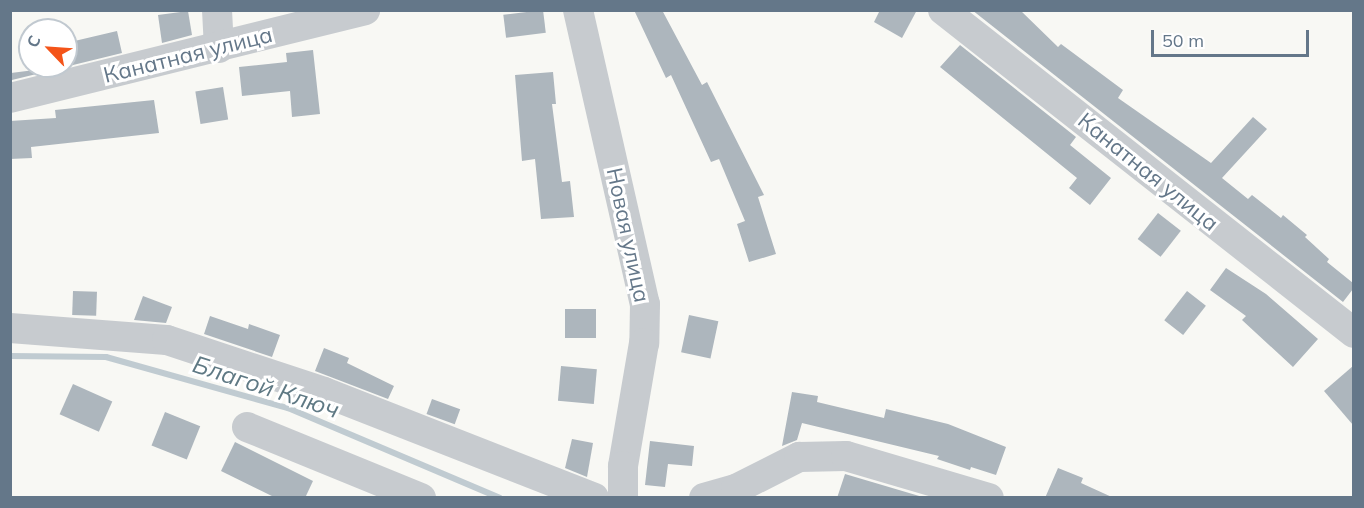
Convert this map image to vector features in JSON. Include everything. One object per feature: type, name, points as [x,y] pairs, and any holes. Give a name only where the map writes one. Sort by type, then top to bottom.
[{"type":"street","points":[[217,10],[219,48]]},
{"type":"street","name":"Канатная улица","points":[[10,99],[365,10]]},
{"type":"street","name":"Новая улица","points":[[578,10],[645,304],[644,343],[623,466],[623,498]]},
{"type":"street","name":"Канатная улица","points":[[943,10],[1353,333]]},
{"type":"street","points":[[10,328],[167,340],[324,392],[594,498]]},
{"type":"street","points":[[247,427],[421,498]]},
{"type":"street","points":[[704,498],[736,489],[799,457],[846,456],[989,498]]},
{"type":"building","points":[[543,10],[546,33],[506,38],[503,15]]},
{"type":"building","points":[[634,10],[662,10],[702,85],[707,82],[764,195],[758,197],[776,254],[749,262],[737,224],[745,221],[719,159],[711,162],[671,75],[666,78]]},
{"type":"building","points":[[880,10],[917,10],[902,38],[874,22]]},
{"type":"building","points":[[972,10],[1020,10],[1058,47],[1061,44],[1123,90],[1118,98],[1211,163],[1253,117],[1267,129],[1222,178],[1248,199],[1252,195],[1281,218],[1283,215],[1307,235],[1305,237],[1329,259],[1327,262],[1353,283],[1353,289],[1343,302]]},
{"type":"building","points":[[188,11],[192,35],[162,43],[158,15]]},
{"type":"building","points":[[117,31],[122,53],[78,64],[78,40]]},
{"type":"building","points":[[960,45],[1076,137],[1070,145],[1111,178],[1090,205],[1069,188],[1077,178],[940,67]]},
{"type":"building","points":[[313,50],[320,114],[292,117],[290,91],[242,96],[239,67],[287,62],[286,53]]},
{"type":"building","points":[[18,72],[18,78],[20,78],[12,80],[11,73]]},
{"type":"building","points":[[553,72],[556,104],[552,104],[562,182],[570,181],[574,217],[541,219],[535,159],[522,161],[515,75]]},
{"type":"building","points":[[223,87],[228,120],[201,124],[195,91]]},
{"type":"building","points":[[154,100],[159,133],[31,147],[32,158],[10,159],[10,121],[56,118],[55,110]]},
{"type":"building","points":[[1158,213],[1181,231],[1161,257],[1138,239]]},
{"type":"building","points":[[1226,268],[1266,294],[1318,339],[1293,367],[1242,320],[1246,316],[1210,290]]},
{"type":"building","points":[[73,291],[97,292],[96,316],[72,315]]},
{"type":"building","points":[[1187,291],[1206,306],[1183,335],[1164,320]]},
{"type":"building","points":[[143,296],[172,307],[166,323],[134,320]]},
{"type":"building","points":[[565,309],[596,309],[596,338],[565,338]]},
{"type":"building","points":[[689,315],[718,321],[710,358],[681,352]]},
{"type":"building","points":[[210,316],[248,329],[249,324],[280,335],[272,357],[204,334]]},
{"type":"building","points":[[324,348],[349,358],[347,363],[394,386],[388,399],[315,371]]},
{"type":"building","points":[[561,366],[597,369],[594,404],[558,401]]},
{"type":"building","points":[[1353,366],[1353,425],[1324,391]]},
{"type":"building","points":[[73,384],[112,401],[99,432],[60,414]]},
{"type":"building","points":[[792,392],[818,396],[817,402],[884,418],[886,409],[948,424],[1006,447],[996,475],[971,467],[970,470],[937,459],[939,456],[802,423],[797,440],[782,446]]},
{"type":"building","points":[[432,399],[460,409],[455,424],[427,414]]},
{"type":"building","points":[[165,412],[200,426],[187,460],[152,445]]},
{"type":"building","points":[[572,439],[593,443],[587,477],[565,468]]},
{"type":"building","points":[[650,441],[694,446],[692,466],[668,464],[665,487],[645,485]]},
{"type":"building","points":[[235,442],[313,481],[305,498],[276,498],[221,471]]},
{"type":"building","points":[[1058,468],[1083,478],[1081,483],[1114,498],[1045,498]]},
{"type":"building","points":[[845,474],[926,498],[837,498]]},
{"type":"waterway","name":"Благой Ключ","points":[[10,356],[106,357],[288,408],[500,498]]}]
